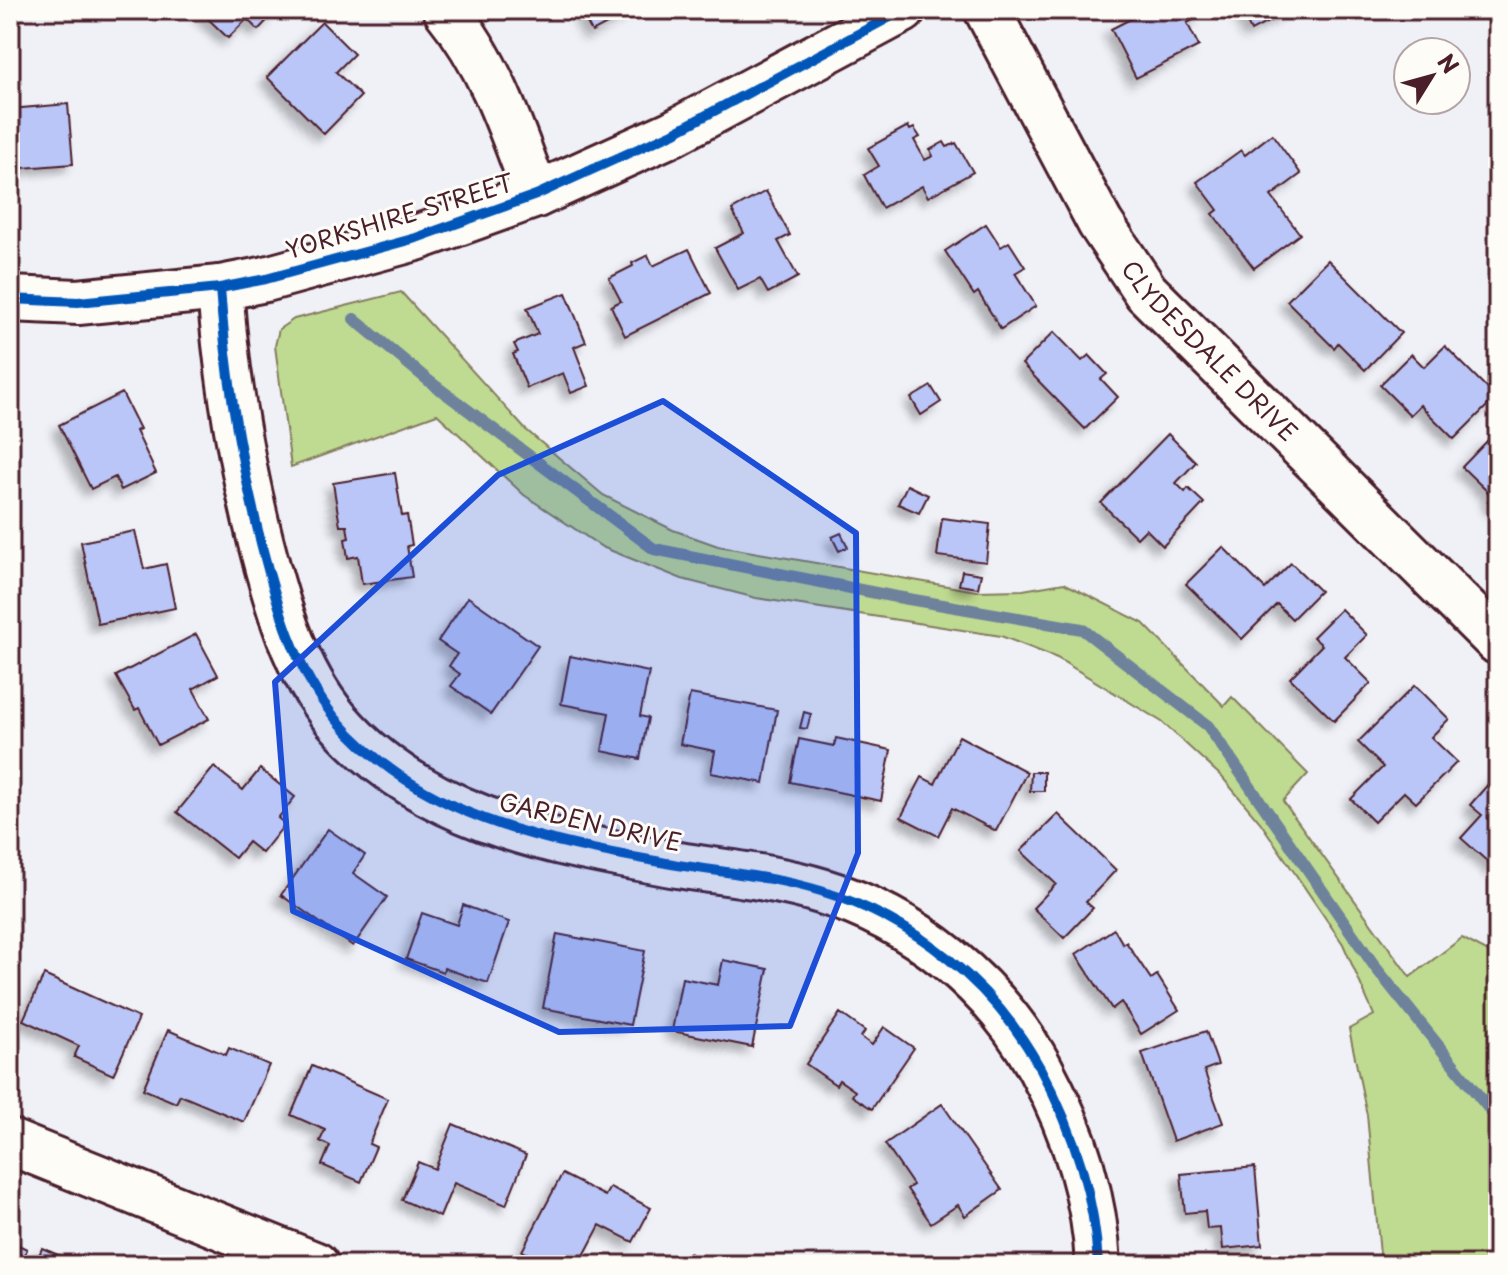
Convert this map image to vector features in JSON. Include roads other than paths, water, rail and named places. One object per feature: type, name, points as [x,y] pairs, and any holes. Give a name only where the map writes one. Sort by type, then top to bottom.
[{"type":"street","points":[[446,10],[468,37],[496,89],[536,195]]},
{"type":"street","name":"YORKSHIRE STREET","points":[[10,299],[78,302],[220,288],[266,279],[416,238],[536,195],[673,133],[903,10]]},
{"type":"street","name":"CLYDESDALE DRIVE","points":[[987,10],[1100,223],[1146,292],[1498,642]]},
{"type":"street","name":"GARDEN DRIVE","points":[[220,288],[225,352],[244,476],[270,579],[298,661],[335,717],[374,758],[420,791],[465,813],[562,842],[661,862],[768,878],[822,891],[875,912],[924,940],[968,974],[998,1004],[1025,1041],[1055,1096],[1078,1153],[1096,1229],[1098,1265]]},
{"type":"street","points":[[10,1142],[316,1265]]},
{"type":"waterway","points":[[354,319],[429,381],[654,549],[891,596],[1082,629],[1208,726],[1376,968],[1498,1120]]}]
